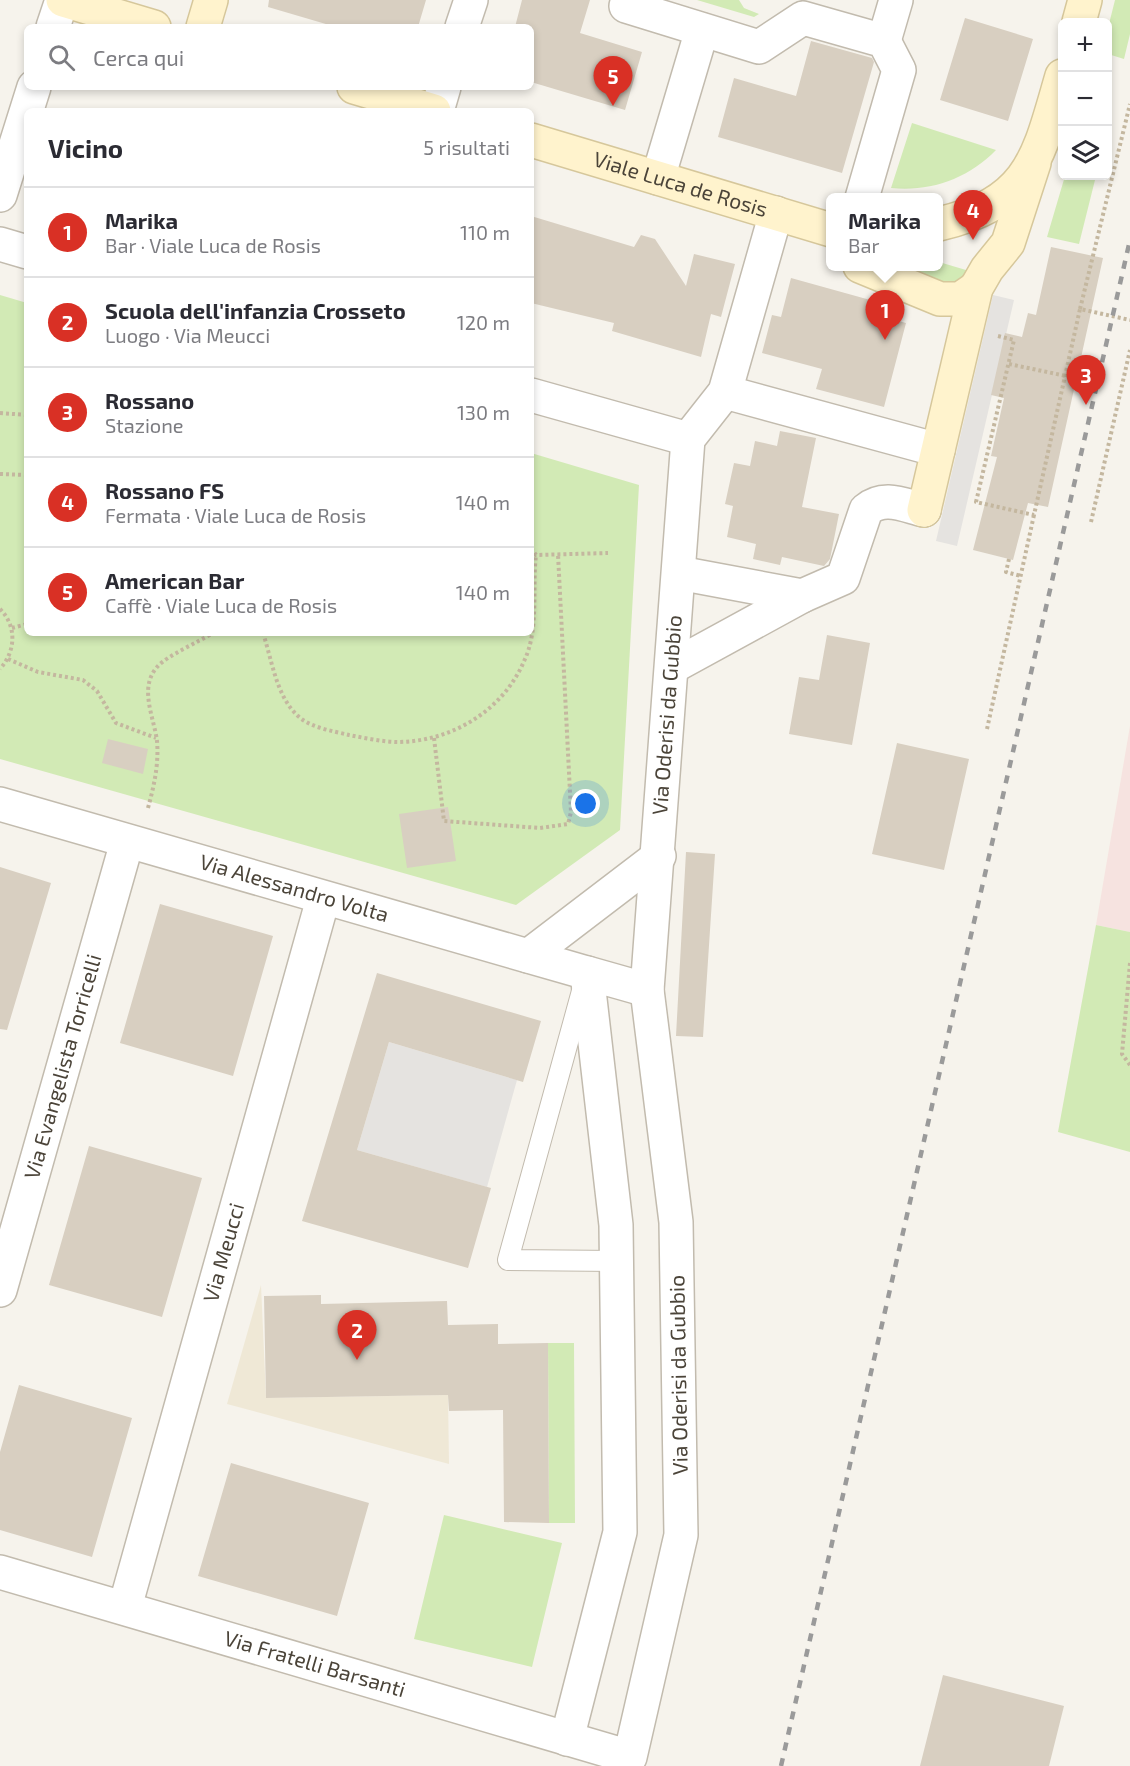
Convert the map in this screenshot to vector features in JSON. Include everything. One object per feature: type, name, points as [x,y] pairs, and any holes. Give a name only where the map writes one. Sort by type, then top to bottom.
[{"type":"street","points":[[54,24],[62,0],[144,24]]},
{"type":"street","points":[[204,24],[211,0]]},
{"type":"street","points":[[463,24],[471,0]]},
{"type":"street","points":[[628,0],[626,6],[759,47],[803,18],[884,41]]},
{"type":"street","points":[[863,193],[898,70],[884,41],[896,0]]},
{"type":"street","points":[[1080,18],[1085,0]]},
{"type":"street","points":[[658,178],[702,30]]},
{"type":"street","points":[[672,667],[802,596],[843,578],[866,510],[875,503],[889,501],[924,510],[976,288],[987,269],[1008,243],[1058,89]]},
{"type":"street","points":[[27,108],[33,90]]},
{"type":"street","points":[[363,90],[417,108]]},
{"type":"street","points":[[421,108],[441,90]]},
{"type":"street","points":[[0,195],[24,119]]},
{"type":"street","name":"Viale Luca de Rosis","points":[[534,141],[826,228]]},
{"type":"street","points":[[943,223],[973,215],[1000,201],[1021,181],[1034,163]]},
{"type":"street","points":[[534,396],[688,439],[725,392],[776,213]]},
{"type":"street","points":[[0,244],[24,251]]},
{"type":"street","points":[[870,271],[928,295],[960,299],[976,288]]},
{"type":"street","points":[[928,295],[950,312],[963,343]]},
{"type":"street","points":[[725,392],[938,450]]},
{"type":"street","name":"Via Oderisi da Gubbio","points":[[630,1757],[681,1535],[676,1222],[647,990],[659,856],[688,439]]},
{"type":"street","points":[[679,573],[802,596]]},
{"type":"street","name":"Via Alessandro Volta","points":[[0,804],[323,899],[647,990]]},
{"type":"street","name":"Via Evangelista Torricelli","points":[[0,1290],[127,842]]},
{"type":"street","points":[[528,956],[659,856]]},
{"type":"street","name":"Via Meucci","points":[[125,1607],[323,899]]},
{"type":"street","points":[[567,1739],[620,1532],[616,1225],[587,973]]},
{"type":"street","name":"Via Fratelli Barsanti","points":[[0,1572],[630,1757]]},
{"type":"lane","points":[[587,973],[508,1260],[617,1261]]},
{"type":"path","points":[[987,729],[1080,309],[1130,104]]},
{"type":"path","points":[[1080,309],[1130,320]]},
{"type":"path","points":[[963,343],[1014,340],[976,502],[1034,515]]},
{"type":"path","points":[[1091,522],[1130,350]]},
{"type":"path","points":[[1009,364],[1066,376]]},
{"type":"path","points":[[0,413],[24,415]]},
{"type":"path","points":[[0,474],[24,476]]},
{"type":"path","points":[[534,552],[536,555],[534,592]]},
{"type":"path","points":[[536,555],[608,553]]},
{"type":"path","points":[[434,738],[444,821],[540,828],[568,824],[571,812],[558,554]]},
{"type":"path","points":[[1009,559],[1006,572],[1021,576]]},
{"type":"path","points":[[0,609],[12,628],[13,643],[8,659],[0,669]]},
{"type":"path","points":[[12,628],[24,625]]},
{"type":"path","points":[[148,808],[156,770],[156,739],[151,721],[149,680],[158,665],[208,636]]},
{"type":"path","points":[[264,636],[283,696],[299,717],[325,730],[398,742],[434,738],[462,728],[487,712],[509,686],[526,659],[531,636]]},
{"type":"path","points":[[8,659],[38,672],[83,680],[97,691],[116,723],[156,739]]},
{"type":"path","points":[[1130,963],[1122,1054],[1130,1065]]},
{"type":"shaded area","points":[[993,295],[1014,300],[957,546],[936,541]]},
{"type":"shaded area","points":[[1130,726],[1130,932],[1096,925]]},
{"type":"shaded area","points":[[389,1042],[517,1080],[487,1187],[357,1150]]},
{"type":"shaded area","points":[[261,1285],[266,1398],[448,1395],[449,1464],[227,1404]]},
{"type":"green space","points":[[697,0],[739,0],[744,8],[759,14],[754,17]]},
{"type":"green space","points":[[1115,0],[1130,0],[1130,34],[1124,59],[1112,55],[1110,18]]},
{"type":"green space","points":[[912,123],[996,150],[973,169],[948,181],[920,188],[891,188]]},
{"type":"green space","points":[[1064,180],[1095,180],[1079,244],[1047,237]]},
{"type":"green space","points":[[943,263],[966,270],[964,280],[955,288],[905,271],[943,271]]},
{"type":"green space","points":[[0,295],[24,302],[24,636],[534,636],[534,454],[639,485],[620,830],[516,905],[0,759]]},
{"type":"green space","points":[[1096,925],[1130,932],[1130,1152],[1058,1132]]},
{"type":"green space","points":[[548,1343],[574,1343],[575,1523],[549,1523]]},
{"type":"green space","points":[[444,1515],[562,1543],[532,1667],[414,1639]]},
{"type":"building","points":[[269,0],[426,0],[419,24],[326,24],[268,7]]},
{"type":"building","points":[[522,0],[590,0],[580,33],[642,52],[625,110],[534,83],[534,24],[516,24]]},
{"type":"building","points":[[965,18],[1033,39],[1008,121],[940,100]]},
{"type":"building","points":[[811,41],[872,58],[874,62],[842,173],[718,137],[734,78],[796,96]]},
{"type":"building","points":[[534,217],[634,247],[641,235],[655,239],[686,286],[694,254],[735,264],[721,317],[711,314],[701,357],[612,331],[614,323],[534,304]]},
{"type":"building","points":[[1051,247],[1103,258],[1048,507],[1028,503],[1013,560],[973,550],[997,457],[991,456],[1004,398],[991,395],[1005,333],[1022,337],[1028,313],[1036,315]]},
{"type":"building","points":[[791,278],[899,308],[895,320],[906,323],[884,407],[816,389],[822,369],[762,353],[772,315],[781,317]]},
{"type":"building","points":[[780,431],[816,438],[802,507],[839,514],[830,559],[824,566],[782,557],[780,565],[753,559],[756,544],[727,537],[733,506],[725,504],[734,463],[750,466],[755,441],[777,446]]},
{"type":"building","points":[[827,635],[870,643],[852,745],[789,734],[799,677],[819,680]]},
{"type":"building","points":[[108,739],[148,749],[143,774],[102,763]]},
{"type":"building","points":[[897,743],[969,759],[944,870],[872,854]]},
{"type":"building","points":[[448,807],[456,861],[407,868],[399,814]]},
{"type":"building","points":[[686,852],[715,854],[703,1037],[676,1036]]},
{"type":"building","points":[[0,867],[51,883],[7,1030],[0,1029]]},
{"type":"building","points":[[160,904],[273,936],[233,1076],[120,1043]]},
{"type":"building","points":[[377,973],[541,1021],[523,1082],[389,1042],[357,1150],[491,1188],[468,1268],[302,1221]]},
{"type":"building","points":[[89,1146],[202,1178],[162,1317],[49,1285]]},
{"type":"building","points":[[321,1295],[321,1304],[447,1301],[448,1325],[498,1324],[498,1344],[548,1343],[549,1523],[504,1522],[503,1410],[449,1411],[448,1395],[266,1398],[264,1296]]},
{"type":"building","points":[[19,1385],[132,1418],[92,1557],[0,1530],[0,1452]]},
{"type":"building","points":[[231,1463],[369,1503],[337,1616],[198,1576]]},
{"type":"building","points":[[943,1675],[1064,1706],[1049,1766],[920,1766]]},
{"type":"railway","points":[[781,1766],[1130,240]]},
{"type":"place","name":"American Bar","points":[[613,106]]},
{"type":"place","name":"Rossano FS","points":[[973,240]]},
{"type":"place","name":"Marika","points":[[885,340]]},
{"type":"place","name":"Rossano","points":[[1086,405]]},
{"type":"place","name":"Scuola dell'infanzia Crosseto","points":[[357,1360]]}]
